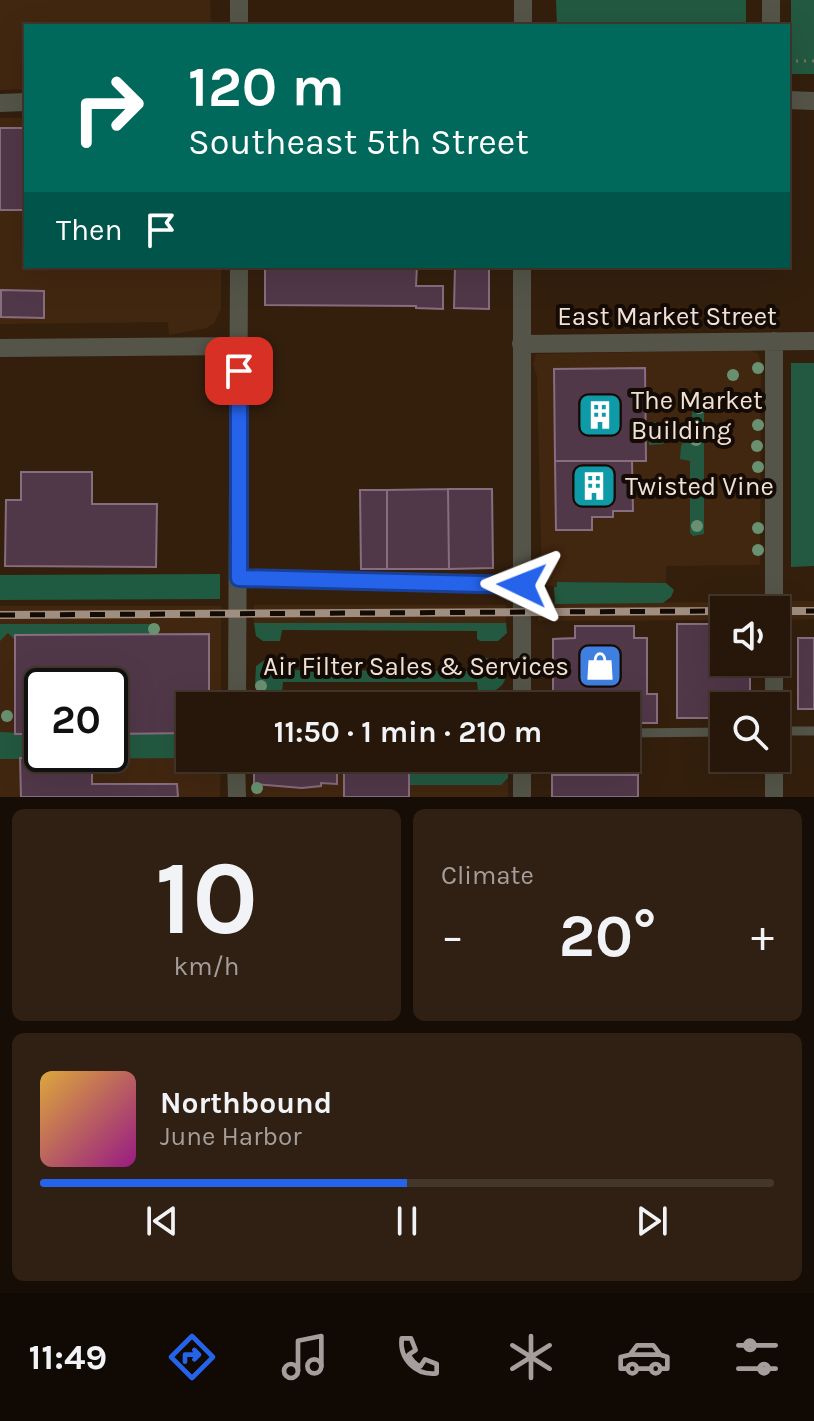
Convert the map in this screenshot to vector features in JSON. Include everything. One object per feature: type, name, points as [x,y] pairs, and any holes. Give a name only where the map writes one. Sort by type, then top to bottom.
[{"type":"street","points":[[239,0],[239,24]]},
{"type":"street","points":[[523,0],[523,24]]},
{"type":"street","points":[[771,0],[771,24]]},
{"type":"street","points":[[790,100],[814,101]]},
{"type":"street","points":[[0,103],[24,102]]},
{"type":"street","points":[[237,692],[239,268]]},
{"type":"street","points":[[522,268],[522,692]]},
{"type":"street","points":[[774,341],[774,596]]},
{"type":"street","name":"East Market Street","points":[[521,344],[814,341]]},
{"type":"street","points":[[0,348],[239,346]]},
{"type":"street","points":[[236,772],[237,797]]},
{"type":"street","points":[[522,772],[522,797]]},
{"type":"street","points":[[774,772],[774,797]]},
{"type":"lane","points":[[239,578],[522,585]]},
{"type":"lane","points":[[790,731],[814,731]]},
{"type":"lane","points":[[640,733],[710,732]]},
{"type":"path","points":[[790,61],[814,61]]},
{"type":"shaded area","points":[[0,0],[210,0],[211,24],[24,24],[24,89],[0,90]]},
{"type":"shaded area","points":[[0,118],[24,118],[24,268],[221,268],[221,309],[214,323],[207,328],[169,335],[168,322],[0,324]]},
{"type":"shaded area","points":[[750,350],[758,354],[761,362],[760,565],[666,566],[666,583],[558,582],[557,587],[545,585],[542,582],[537,376],[533,365],[536,354]]},
{"type":"shaded area","points":[[790,601],[814,601],[814,619],[790,620]]},
{"type":"shaded area","points":[[710,602],[710,620],[538,621],[538,603]]},
{"type":"shaded area","points":[[254,605],[506,605],[506,623],[254,623]]},
{"type":"shaded area","points":[[0,606],[221,606],[221,692],[176,692],[176,772],[221,772],[220,797],[0,797]]},
{"type":"shaded area","points":[[253,772],[418,772],[506,782],[508,778],[508,797],[253,797]]},
{"type":"green space","points":[[556,0],[746,0],[746,24],[557,24]]},
{"type":"green space","points":[[791,0],[814,0],[814,74],[791,74]]},
{"type":"green space","points":[[791,363],[814,363],[814,566],[791,567]]},
{"type":"green space","points":[[700,399],[704,400],[704,534],[693,536],[690,533],[690,461],[680,459],[681,446],[691,425],[693,405]]},
{"type":"green space","points":[[648,422],[678,422],[663,444],[649,445]]},
{"type":"green space","points":[[220,574],[220,599],[0,600],[0,575]]},
{"type":"green space","points":[[557,582],[666,583],[674,590],[663,603],[555,604],[554,587],[557,587]]},
{"type":"green space","points":[[254,623],[506,623],[507,633],[498,641],[480,641],[477,631],[282,630],[280,641],[263,641],[256,636]]},
{"type":"green space","points":[[0,624],[158,624],[158,635],[15,635],[15,640],[8,633],[0,641]]},
{"type":"green space","points":[[266,659],[279,659],[282,670],[476,671],[477,659],[500,660],[506,674],[498,689],[478,691],[477,682],[283,682],[282,692],[259,692],[255,685],[256,666]]},
{"type":"green space","points":[[0,732],[24,733],[24,759],[0,759]]},
{"type":"green space","points":[[176,733],[176,758],[128,758],[128,734]]},
{"type":"green space","points":[[408,772],[508,772],[508,778],[501,785],[409,785]]},
{"type":"building","points":[[0,128],[24,128],[24,210],[0,210]]},
{"type":"building","points":[[265,268],[417,268],[416,286],[443,286],[443,309],[265,305]]},
{"type":"building","points":[[455,268],[489,268],[489,309],[454,308]]},
{"type":"building","points":[[1,290],[44,291],[44,318],[1,317]]},
{"type":"building","name":"The Market Building","points":[[645,368],[646,461],[555,461],[554,369]]},
{"type":"building","name":"Twisted Vine","points":[[555,461],[632,461],[633,511],[613,511],[613,517],[592,517],[592,530],[556,530]]},
{"type":"building","points":[[21,472],[92,472],[92,504],[157,504],[156,567],[5,566],[6,500],[21,500]]},
{"type":"building","points":[[448,489],[492,489],[493,568],[449,569]]},
{"type":"building","points":[[448,489],[449,569],[387,569],[387,490]]},
{"type":"building","points":[[360,490],[387,490],[387,569],[361,569]]},
{"type":"building","points":[[677,624],[710,624],[710,676],[750,676],[750,692],[710,692],[710,718],[677,718]]},
{"type":"building","name":"Air Filter Sales & Services","points":[[575,626],[634,626],[634,638],[647,638],[647,694],[657,694],[657,723],[640,723],[640,692],[553,692],[553,639],[575,638]]},
{"type":"building","points":[[209,634],[209,692],[176,692],[176,733],[128,734],[128,668],[24,668],[24,734],[15,734],[15,635]]},
{"type":"building","points":[[798,638],[814,638],[814,709],[798,709]]},
{"type":"building","points":[[20,758],[24,758],[24,772],[92,772],[92,784],[177,784],[178,797],[21,797]]},
{"type":"building","points":[[254,772],[337,772],[337,784],[321,783],[321,786],[302,788],[254,784]]},
{"type":"building","points":[[344,772],[409,772],[409,797],[344,797]]},
{"type":"building","points":[[552,775],[638,775],[638,797],[552,797]]},
{"type":"railway","points":[[0,615],[710,611]]},
{"type":"railway","points":[[790,611],[814,611]]},
{"type":"place","name":"The Market Building","points":[[600,415]]},
{"type":"place","name":"Twisted Vine","points":[[594,486]]},
{"type":"place","name":"Air Filter Sales & Services","points":[[600,666]]},
{"type":"route","points":[[239,371],[239,578],[522,585]]}]
